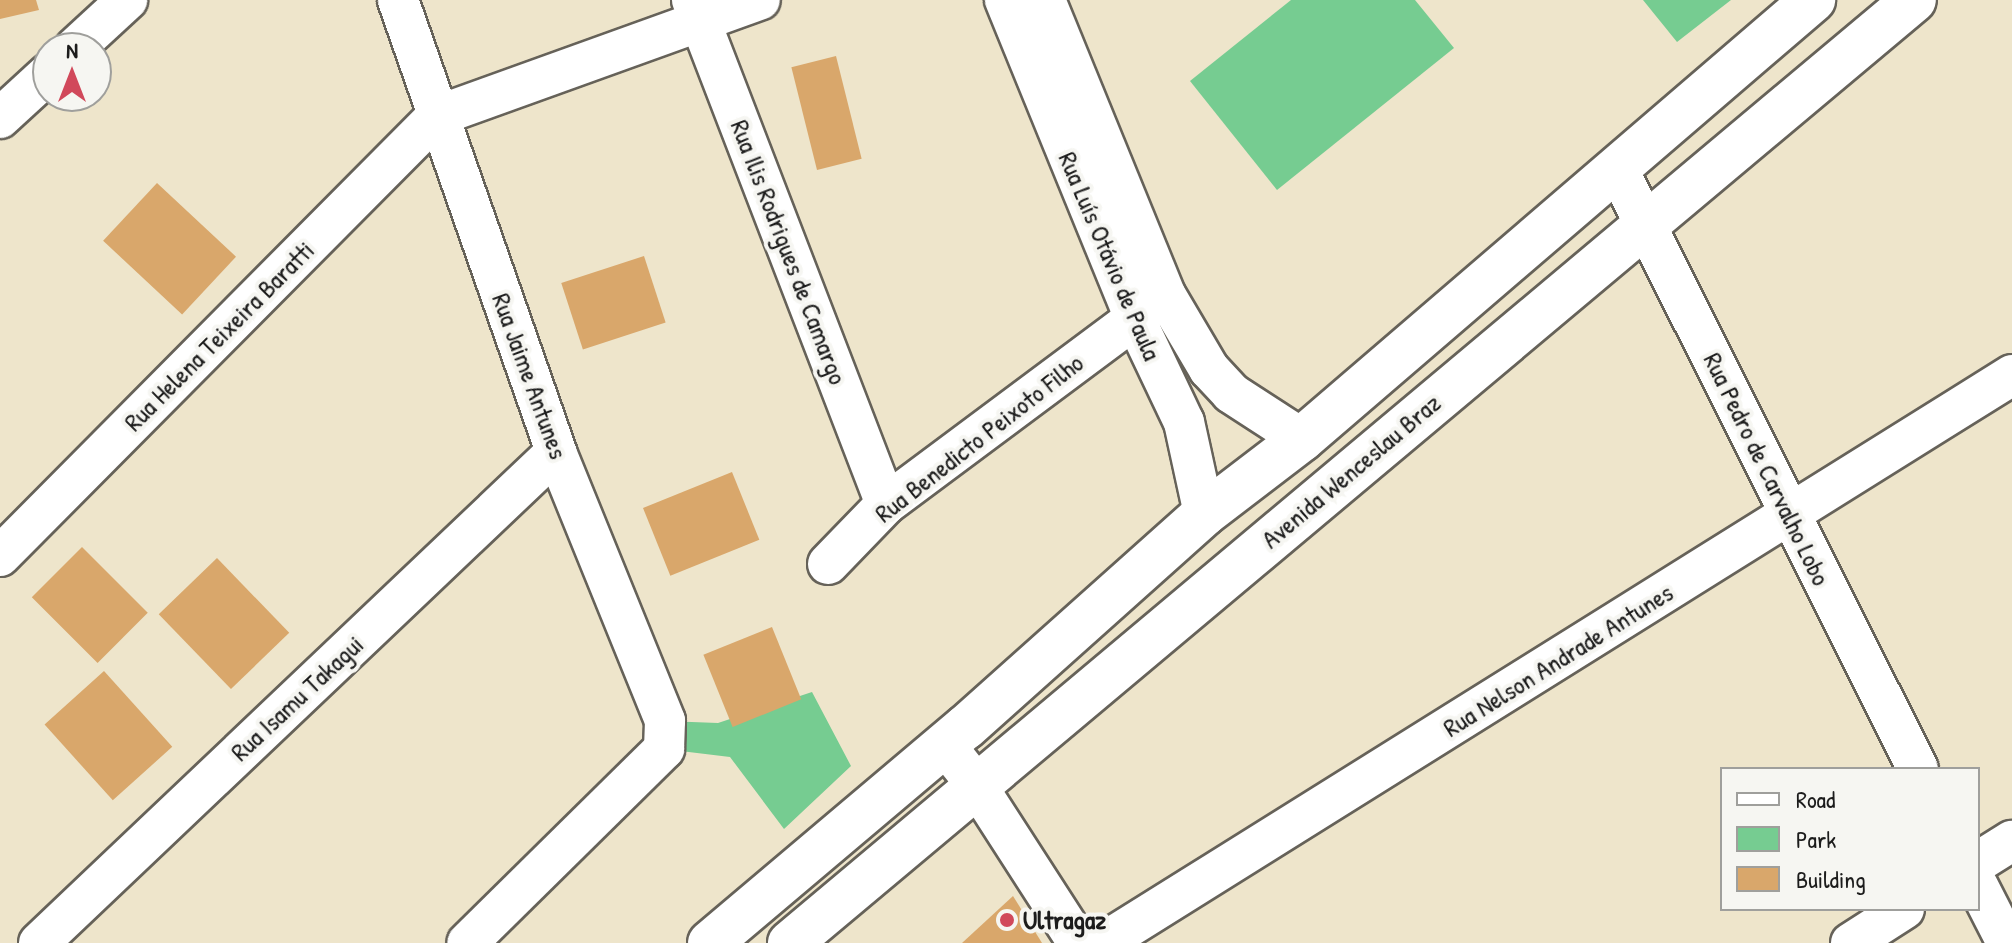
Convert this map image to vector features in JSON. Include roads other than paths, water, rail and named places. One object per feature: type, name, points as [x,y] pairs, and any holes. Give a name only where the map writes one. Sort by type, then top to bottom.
[{"type":"main road","points":[[710,943],[945,745],[1204,514],[1302,439],[1813,0]]},
{"type":"main road","name":"Avenida Wenceslau Braz","points":[[790,943],[975,783],[1647,226],[1914,0]]},
{"type":"street","name":"Rua Jaime Antunes","points":[[398,0],[556,452],[665,721],[664,749],[467,943]]},
{"type":"street","points":[[437,116],[696,10],[760,0]]},
{"type":"street","name":"Rua Luís Otávio de Paula","points":[[1005,0],[1150,308],[1231,393],[1302,439]]},
{"type":"street","name":"Rua Luís Otávio de Paula","points":[[1045,0],[1150,308],[1184,422],[1204,514]]},
{"type":"street","name":"Rua Ilis Rodrigues de Camargo","points":[[696,10],[886,504]]},
{"type":"street","points":[[0,118],[32,89]]},
{"type":"street","name":"Rua Helena Teixeira Baratti","points":[[0,556],[437,116]]},
{"type":"street","name":"Rua Pedro de Carvalho Lobo","points":[[1617,168],[1917,767]]},
{"type":"street","name":"Rua Benedicto Peixoto Filho","points":[[828,564],[886,504],[1150,308]]},
{"type":"street","name":"Rua Nelson Andrade Antunes","points":[[1103,943],[2012,375]]},
{"type":"street","name":"Rua Isamu Takagui","points":[[39,943],[556,452]]},
{"type":"street","points":[[945,745],[975,783],[1078,943]]},
{"type":"street","points":[[1980,861],[2012,841]]},
{"type":"street","points":[[1980,890],[2007,943]]},
{"type":"street","points":[[1851,943],[1901,911]]},
{"type":"place","name":"Ultragaz","points":[[1007,920]]}]
